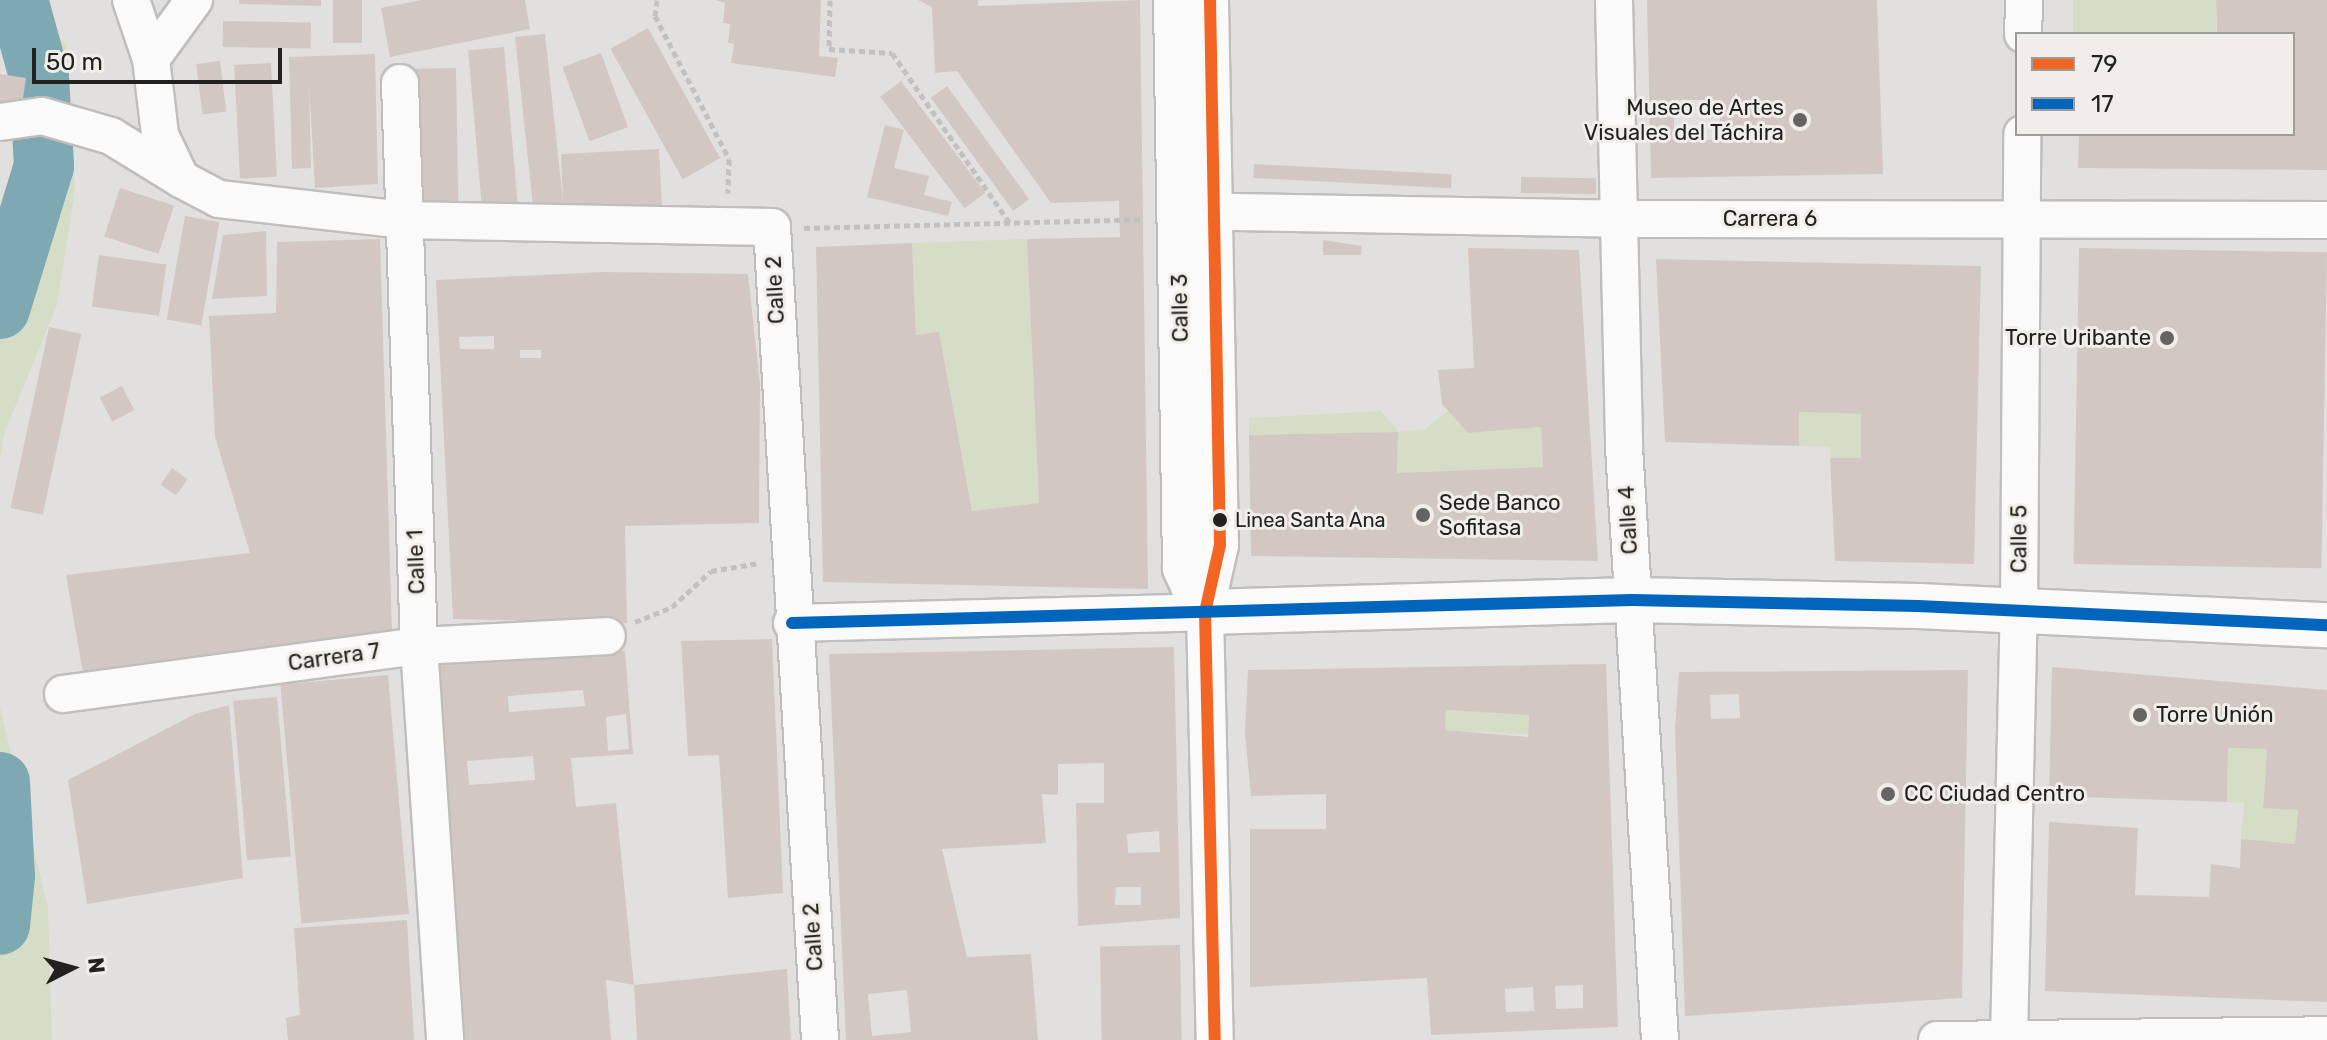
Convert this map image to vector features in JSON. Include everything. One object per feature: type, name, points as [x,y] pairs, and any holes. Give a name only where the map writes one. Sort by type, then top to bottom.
[{"type":"street","points":[[131,0],[151,59],[160,135],[181,179]]},
{"type":"street","points":[[151,59],[194,0]]},
{"type":"street","name":"Calle 3","points":[[1176,0],[1185,568],[1205,612],[1215,1040]]},
{"type":"street","name":"Calle 3","points":[[1179,214],[1210,0]]},
{"type":"street","name":"Calle 4","points":[[1614,0],[1618,219],[1632,600],[1660,1040]]},
{"type":"street","points":[[2023,32],[2024,0]]},
{"type":"street","name":"Calle 1","points":[[400,83],[419,646],[445,1040]]},
{"type":"street","name":"Calle 2","points":[[6,121],[42,116],[111,136],[219,199],[403,220],[772,227],[788,560],[820,1040]]},
{"type":"street","name":"Calle 5","points":[[2009,1039],[2019,612],[2022,136]]},
{"type":"street","name":"Carrera 6","points":[[1179,214],[1618,219],[2327,220]]},
{"type":"street","points":[[792,623],[1632,600],[2327,625]]},
{"type":"street","name":"Carrera 7","points":[[63,694],[419,646],[607,636]]},
{"type":"street","points":[[1937,1040],[2327,1035]]},
{"type":"path","points":[[657,0],[655,16],[729,159],[728,226]]},
{"type":"path","points":[[830,0],[829,49],[892,53],[1009,222]]},
{"type":"path","points":[[772,227],[1009,222],[1179,214]]},
{"type":"path","points":[[607,636],[672,607],[711,571],[788,560]]},
{"type":"green space","points":[[0,0],[48,0],[50,30],[67,45],[75,190],[57,305],[4,434],[0,458],[0,235],[22,152],[31,75],[0,45]]},
{"type":"green space","points":[[2073,0],[2216,0],[2216,32],[2073,32]]},
{"type":"green space","points":[[1027,239],[1039,503],[972,511],[939,333],[916,335],[912,243]]},
{"type":"green space","points":[[1381,411],[1399,432],[1425,429],[1448,411],[1468,433],[1541,427],[1543,467],[1397,473],[1398,432],[1249,435],[1249,418]]},
{"type":"green space","points":[[1799,412],[1861,414],[1861,458],[1830,458],[1830,447],[1799,446]]},
{"type":"green space","points":[[0,707],[48,908],[52,1040],[0,1040]]},
{"type":"green space","points":[[1446,710],[1529,714],[1528,734],[1445,730]]},
{"type":"green space","points":[[2228,748],[2267,749],[2263,807],[2298,810],[2295,844],[2241,839],[2244,803],[2227,802]]},
{"type":"building","points":[[239,0],[321,0],[321,6],[239,4]]},
{"type":"building","points":[[333,0],[362,0],[362,43],[333,43]]},
{"type":"building","points":[[421,0],[525,0],[530,29],[390,57],[381,8]]},
{"type":"building","points":[[715,0],[821,0],[819,56],[838,58],[835,77],[731,63],[734,44],[728,43],[730,24],[723,23],[725,3]]},
{"type":"building","points":[[918,0],[978,0],[978,6],[1140,0],[1148,589],[823,582],[816,247],[912,243],[916,335],[939,332],[972,511],[1039,503],[1027,239],[1120,237],[1119,201],[1051,203],[957,71],[935,73],[932,7]]},
{"type":"building","name":"Museo de Artes Visuales del Táchira","points":[[1647,0],[1877,0],[1883,174],[1651,178]],"holes":[[[1674,100],[1720,100],[1720,140],[1674,140]]]},
{"type":"building","points":[[2216,0],[2327,0],[2327,170],[2078,168],[2079,136],[2295,136],[2295,32],[2217,32]]},
{"type":"building","points":[[223,21],[311,23],[311,49],[223,47]]},
{"type":"building","points":[[648,28],[720,158],[683,179],[610,49]]},
{"type":"building","points":[[545,34],[563,201],[561,154],[659,149],[662,207],[534,216],[515,37]]},
{"type":"building","points":[[504,47],[518,204],[482,208],[468,50]]},
{"type":"building","points":[[601,53],[628,127],[589,141],[562,67]]},
{"type":"building","points":[[375,54],[378,184],[315,188],[309,84],[311,168],[292,169],[289,57]]},
{"type":"building","points":[[220,61],[226,112],[202,115],[196,64]]},
{"type":"building","points":[[271,63],[277,177],[240,179],[234,65]]},
{"type":"building","points":[[456,68],[458,204],[418,205],[416,69]]},
{"type":"building","points":[[0,74],[26,78],[21,111],[0,108]]},
{"type":"building","points":[[901,81],[985,193],[964,208],[880,97]]},
{"type":"building","points":[[947,86],[1029,199],[1013,211],[931,98]]},
{"type":"building","points":[[885,125],[904,130],[894,168],[929,176],[924,195],[952,202],[948,216],[867,197]]},
{"type":"building","points":[[1254,164],[1452,174],[1451,188],[1253,178]]},
{"type":"building","points":[[1521,177],[1596,178],[1596,194],[1521,193]]},
{"type":"building","points":[[120,188],[174,206],[158,254],[104,237]]},
{"type":"building","points":[[185,216],[219,222],[201,325],[167,319]]},
{"type":"building","points":[[266,231],[267,296],[212,299],[223,235]]},
{"type":"building","points":[[380,239],[392,630],[84,679],[66,575],[250,553],[215,437],[209,316],[276,313],[277,242]]},
{"type":"building","points":[[1323,240],[1362,246],[1361,255],[1323,255]]},
{"type":"building","name":"Sede Banco Sofitasa","points":[[1468,248],[1579,250],[1598,561],[1251,556],[1249,435],[1398,432],[1397,473],[1543,467],[1541,427],[1468,433],[1442,404],[1438,370],[1474,368]]},
{"type":"building","points":[[2079,248],[2327,252],[2321,568],[2073,564]]},
{"type":"building","points":[[99,255],[166,264],[159,316],[92,306]]},
{"type":"building","points":[[1656,259],[1981,266],[1974,564],[1835,561],[1830,458],[1861,458],[1861,414],[1799,412],[1799,446],[1665,442]]},
{"type":"building","points":[[604,272],[748,274],[760,384],[759,523],[625,526],[627,623],[453,619],[436,280]],"holes":[[[494,336],[494,349],[460,349],[459,337]],[[520,350],[541,350],[541,358],[520,358]]]},
{"type":"building","points":[[49,327],[81,334],[43,515],[11,508]]},
{"type":"building","points":[[122,386],[134,410],[112,421],[100,397]]},
{"type":"building","points":[[172,468],[188,479],[176,495],[161,484]]},
{"type":"building","points":[[772,639],[783,893],[728,898],[719,755],[688,756],[681,641]]},
{"type":"building","points":[[1174,647],[1180,918],[1078,926],[1076,803],[1104,803],[1104,763],[1058,764],[1058,795],[1042,794],[1046,843],[942,849],[967,957],[1031,954],[1038,1040],[846,1040],[829,654]],"holes":[[[1159,831],[1160,852],[1128,853],[1127,834]],[[1116,887],[1141,887],[1141,905],[1115,905]],[[907,990],[911,1032],[872,1036],[868,994]]]},
{"type":"building","points":[[625,651],[633,754],[571,758],[576,807],[616,803],[634,985],[606,980],[611,1040],[465,1040],[439,664]],"holes":[[[583,690],[585,706],[509,712],[508,696]],[[626,714],[629,749],[608,751],[606,717]],[[533,756],[535,780],[469,785],[467,761]]]},
{"type":"building","points":[[1606,664],[1618,1027],[1431,1035],[1427,978],[1250,987],[1250,829],[1326,829],[1326,794],[1251,796],[1245,733],[1248,670]],"holes":[[[1446,710],[1529,715],[1528,737],[1445,730]],[[1583,985],[1583,1008],[1556,1009],[1555,986]],[[1533,987],[1534,1011],[1506,1012],[1505,989]]]},
{"type":"building","points":[[2052,667],[2327,690],[2327,1002],[2045,991],[2049,822],[2138,828],[2135,895],[2209,897],[2211,864],[2240,868],[2241,839],[2295,844],[2298,810],[2263,808],[2267,749],[2228,748],[2227,802],[2049,796]]},
{"type":"building","points":[[1968,670],[1962,998],[1685,1016],[1675,729],[1679,672]],"holes":[[[1739,694],[1740,718],[1711,719],[1710,695]]]},
{"type":"building","points":[[388,675],[409,914],[301,923],[280,684]]},
{"type":"building","points":[[277,697],[291,856],[247,860],[233,701]]},
{"type":"building","points":[[229,705],[243,878],[87,904],[68,780],[195,714]]},
{"type":"building","points":[[407,920],[414,1040],[288,1040],[286,1018],[300,1015],[294,928]]},
{"type":"building","points":[[1180,945],[1182,1040],[1102,1040],[1100,946]]},
{"type":"building","points":[[787,969],[791,1040],[637,1040],[634,985]]},
{"type":"waterway","points":[[0,309],[44,166],[39,76],[18,0]]},
{"type":"waterway","points":[[0,782],[5,876],[0,925]]},
{"type":"transit line","name":"79","points":[[1210,0],[1220,545],[1205,612],[1215,1040]]},
{"type":"transit line","name":"17","points":[[792,623],[1632,600],[1918,606],[2327,625]]},
{"type":"place","name":"Museo de Artes Visuales del Táchira","points":[[1800,120]]},
{"type":"place","name":"Torre Uribante","points":[[2167,338]]},
{"type":"place","name":"Sede Banco Sofitasa","points":[[1423,515]]},
{"type":"place","name":"Linea Santa Ana","points":[[1220,520]]},
{"type":"place","name":"Torre Unión","points":[[2140,715]]},
{"type":"place","name":"CC Ciudad Centro","points":[[1888,794]]}]
